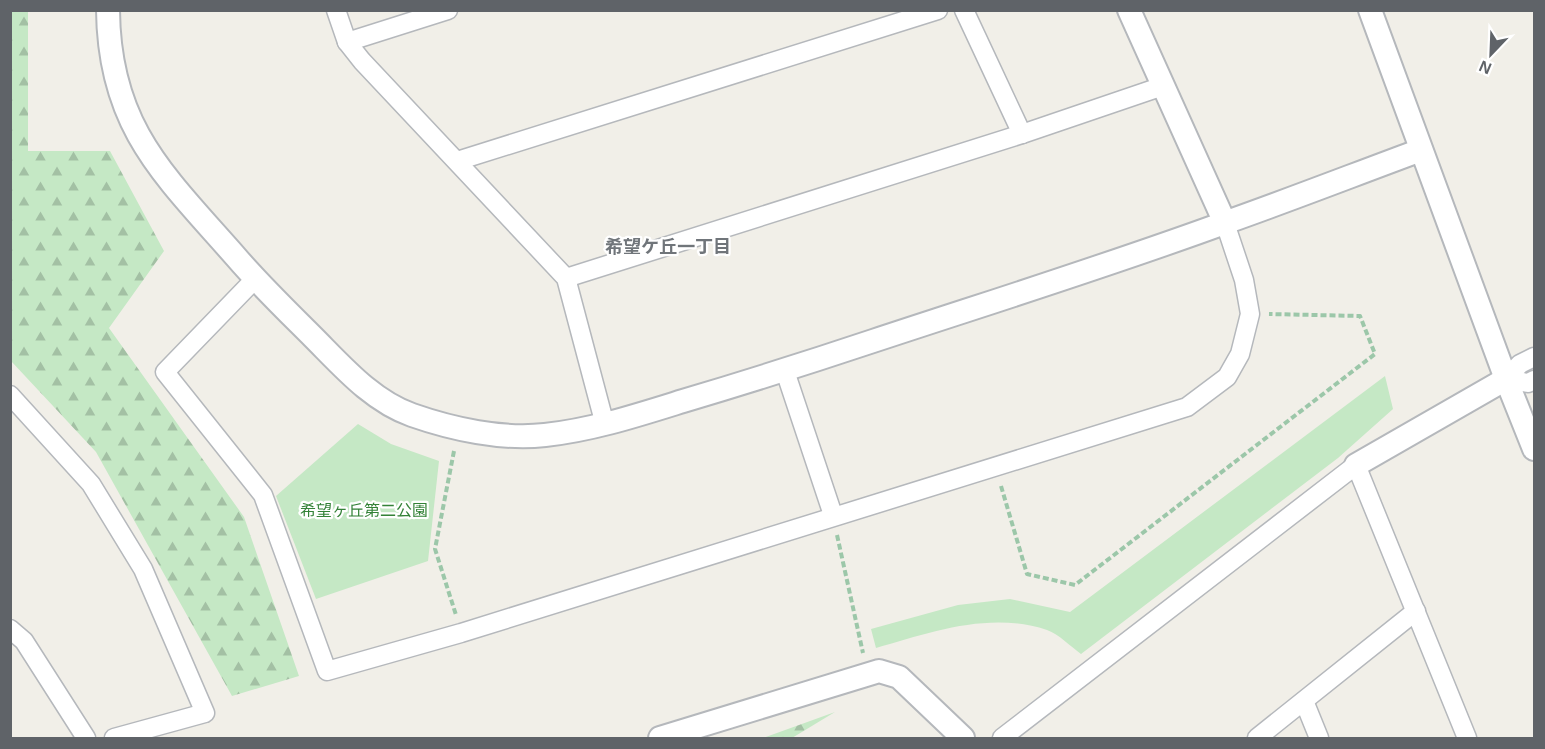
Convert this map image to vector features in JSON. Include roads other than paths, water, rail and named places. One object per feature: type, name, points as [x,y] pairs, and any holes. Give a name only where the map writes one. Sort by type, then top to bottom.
[{"type":"street","points":[[108,10],[108,39],[113,67],[122,102],[139,140],[159,170],[255,279],[351,375],[377,396],[407,413],[458,428],[504,435],[542,436],[605,425],[785,371],[1225,224],[1421,150]]},
{"type":"street","points":[[336,10],[346,42],[566,278],[605,425]]},
{"type":"street","points":[[346,42],[448,10]]},
{"type":"street","points":[[457,161],[938,10]]},
{"type":"street","points":[[964,10],[1022,134]]},
{"type":"street","points":[[255,279],[165,372],[263,495],[327,671],[462,633],[833,515],[1187,407],[1227,377],[1240,354],[1250,314],[1244,280],[1225,224],[1129,10]]},
{"type":"street","points":[[1370,10],[1534,449]]},
{"type":"street","points":[[566,278],[1022,134],[1163,86]]},
{"type":"street","points":[[1002,738],[1356,465],[1506,379],[1520,364],[1534,357]]},
{"type":"street","points":[[785,371],[833,515]]},
{"type":"street","points":[[1506,379],[1528,383],[1534,380]]},
{"type":"street","points":[[10,394],[91,484],[143,569],[205,712],[114,738]]},
{"type":"street","points":[[1356,465],[1467,738]]},
{"type":"street","points":[[1257,738],[1416,611]]},
{"type":"street","points":[[10,629],[24,641],[86,738]]},
{"type":"street","points":[[660,738],[879,671],[899,677],[963,738]]},
{"type":"street","points":[[1304,701],[1319,738]]},
{"type":"district","name":"希望ケ丘一丁目","points":[[668,247]]},
{"type":"park label","name":"希望ヶ丘第二公園","points":[[364,510]]}]
